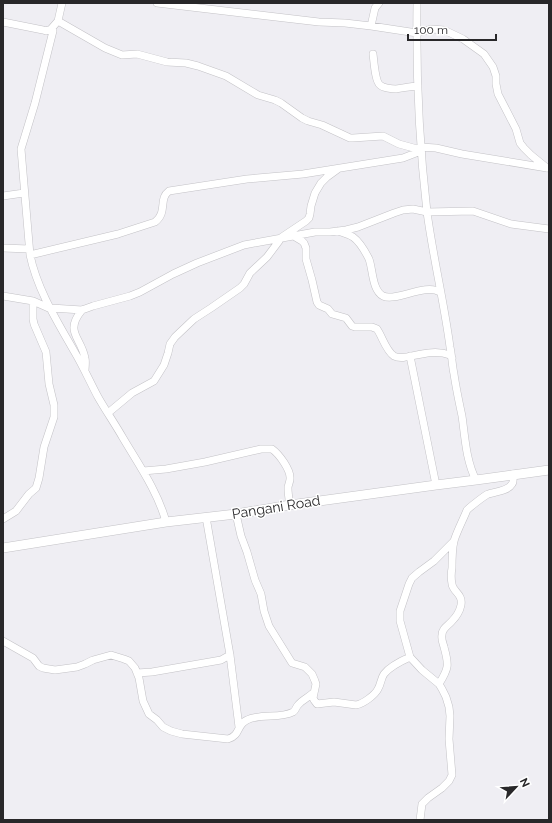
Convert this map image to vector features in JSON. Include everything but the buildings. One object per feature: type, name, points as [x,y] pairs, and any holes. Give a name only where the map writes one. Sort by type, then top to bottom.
[{"type":"main road","name":"Pangani Road","points":[[3,548],[166,522],[236,514],[290,505],[549,470]]},
{"type":"street","points":[[4,24],[46,31],[51,29],[58,21],[62,3]]},
{"type":"street","points":[[157,3],[319,22],[345,23],[417,33],[431,29],[444,30],[463,39],[484,54],[493,67],[496,76],[498,94],[516,129],[520,143],[531,155],[548,168]]},
{"type":"street","points":[[371,26],[375,8],[379,3]]},
{"type":"street","points":[[417,3],[418,86],[421,149],[427,212],[440,292],[447,323],[468,460],[476,480]]},
{"type":"street","points":[[58,21],[106,48],[122,55],[137,54],[167,62],[186,62],[226,76],[258,95],[276,100],[292,112],[308,121],[322,125],[350,138],[383,136],[399,144],[421,149],[436,148],[462,154],[548,168]]},
{"type":"street","points":[[51,29],[53,31],[21,149],[29,252],[34,272],[51,308],[97,396],[143,471],[158,500],[166,522]]},
{"type":"street","points":[[373,54],[376,73],[380,85],[394,89],[418,86]]},
{"type":"street","points":[[3,248],[29,252],[118,234],[155,222],[161,216],[164,198],[166,193],[169,191],[247,179],[303,174],[403,158],[421,149]]},
{"type":"street","points":[[108,413],[132,393],[154,380],[164,365],[170,344],[175,337],[194,319],[240,288],[250,273],[267,257],[282,237],[309,218],[315,193],[321,183],[340,168]]},
{"type":"street","points":[[3,196],[24,193]]},
{"type":"street","points":[[3,296],[33,300],[51,308],[82,310],[140,292],[173,274],[244,245],[292,235],[338,231],[358,227],[394,212],[403,210],[413,209],[427,212],[473,211],[511,224],[549,228]]},
{"type":"street","points":[[338,231],[351,236],[364,249],[369,260],[376,287],[379,293],[384,296],[390,297],[429,290],[437,290],[440,292]]},
{"type":"street","points":[[292,235],[302,241],[306,248],[306,259],[314,286],[316,299],[319,305],[328,309],[332,314],[346,318],[352,326],[372,327],[377,329],[392,355],[400,358],[423,354],[446,353],[450,354],[452,358]]},
{"type":"street","points":[[3,519],[16,511],[29,494],[36,488],[39,478],[42,453],[54,417],[54,405],[49,384],[46,352],[34,324],[33,300]]},
{"type":"street","points":[[82,310],[74,322],[73,329],[86,359],[85,371]]},
{"type":"street","points":[[410,356],[436,485]]},
{"type":"street","points":[[143,471],[166,469],[206,462],[233,455],[272,449],[280,456],[290,476],[288,484],[290,505]]},
{"type":"street","points":[[439,684],[446,672],[447,664],[447,658],[441,638],[442,632],[456,616],[461,606],[460,595],[454,589],[452,584],[452,551],[454,541],[467,510],[488,494],[509,488],[513,482],[513,474]]},
{"type":"street","points":[[236,514],[241,536],[261,594],[264,611],[269,626],[292,663],[305,668],[312,674],[316,684],[313,693],[316,704],[334,702],[356,705],[367,700],[378,689],[383,675],[388,670],[410,657]]},
{"type":"street","points":[[206,517],[230,655],[240,727]]},
{"type":"street","points":[[420,820],[422,804],[442,788],[449,781],[452,775],[449,739],[450,716],[446,697],[439,684],[422,670],[410,657],[400,621],[400,612],[412,578],[434,561],[454,541]]},
{"type":"street","points":[[3,641],[34,658],[39,666],[55,670],[77,667],[99,658],[111,656],[124,658],[135,668],[149,714],[163,727],[182,734],[228,739],[233,738],[236,736],[242,722],[257,716],[284,714],[294,711],[299,704],[313,693]]},
{"type":"street","points":[[137,673],[152,672],[221,660],[230,655]]}]
